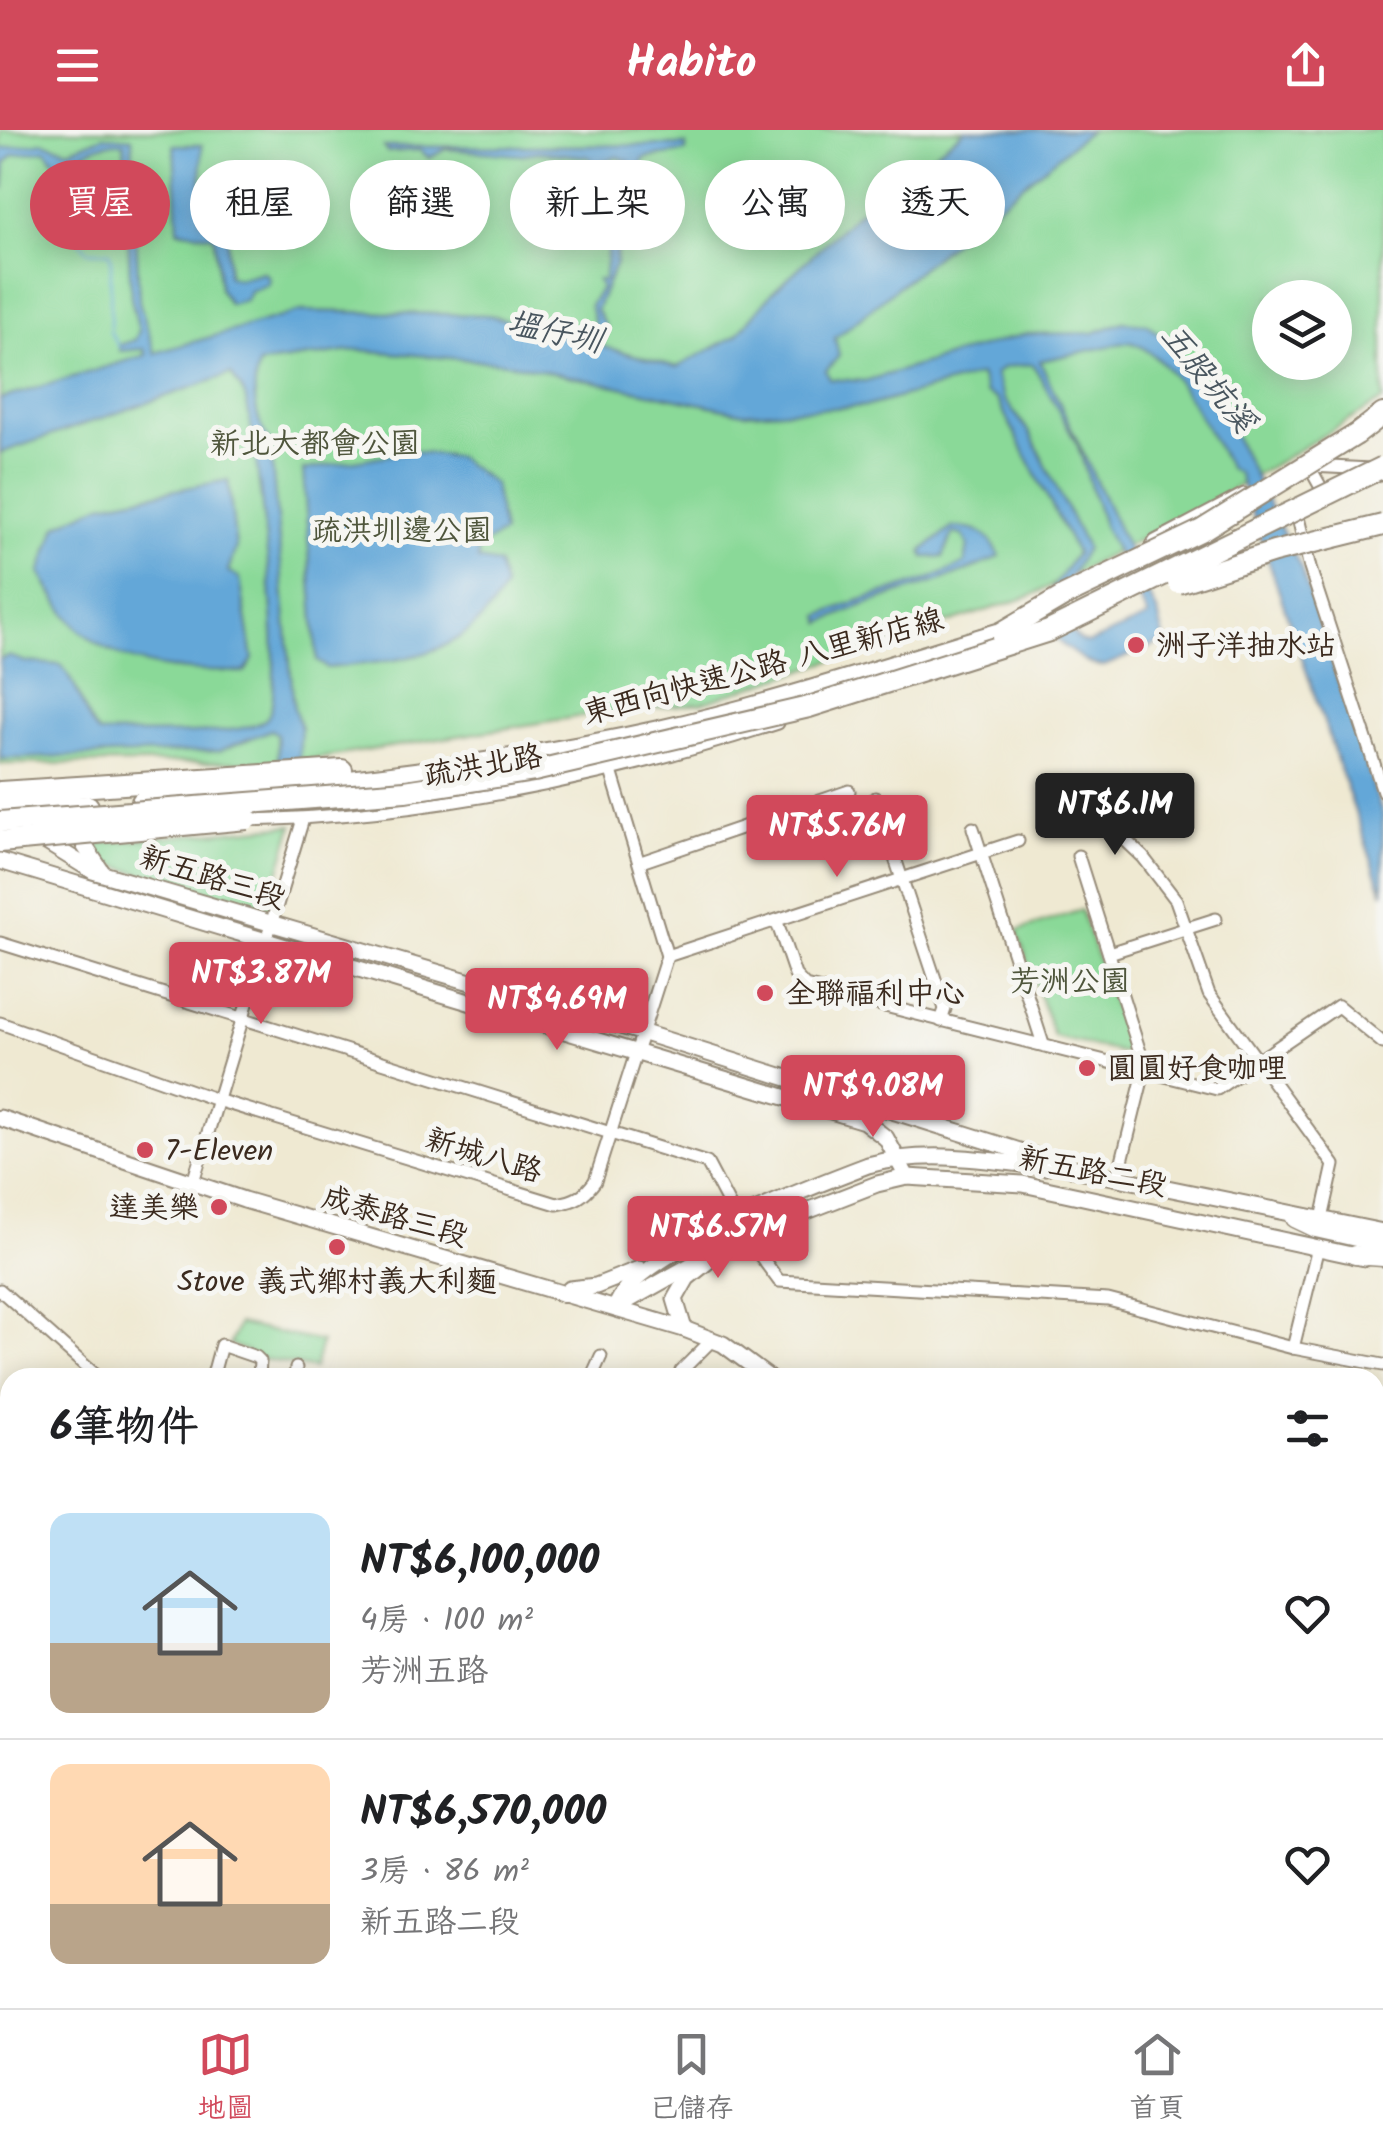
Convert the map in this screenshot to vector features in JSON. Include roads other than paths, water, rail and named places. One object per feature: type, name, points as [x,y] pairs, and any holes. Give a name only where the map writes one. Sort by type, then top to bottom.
[{"type":"highway","points":[[1000,633],[1064,596],[1202,530],[1383,417]]},
{"type":"highway","name":"東西向快速公路 八里新店線","points":[[0,810],[361,782],[661,730],[1068,610],[1380,463]]},
{"type":"highway","name":"東西向快速公路 八里新店線","points":[[0,820],[405,791],[589,760],[809,708],[1050,631],[1380,463]]},
{"type":"highway","points":[[1050,631],[1226,567],[1383,525]]},
{"type":"highway","points":[[0,792],[447,767]]},
{"type":"highway","points":[[0,842],[154,831],[344,806],[405,791]]},
{"type":"main road","points":[[0,820],[26,829]]},
{"type":"main road","points":[[95,821],[84,833],[84,846],[102,872]]},
{"type":"main road","name":"新五路三段","points":[[26,829],[102,872],[644,1033],[1080,1170]]},
{"type":"main road","name":"新五路三段","points":[[0,861],[864,1121],[877,1127],[907,1178]]},
{"type":"main road","name":"成泰路三段","points":[[0,1118],[350,1233],[562,1290],[684,1329],[712,1340],[755,1368]]},
{"type":"main road","name":"新五路二段","points":[[616,1307],[627,1288],[691,1241],[737,1218],[897,1157],[953,1157],[1080,1170],[1295,1218],[1322,1219],[1383,1232]]},
{"type":"main road","name":"新五路二段","points":[[616,1307],[654,1282],[745,1235],[877,1184],[907,1178],[1023,1184],[1383,1260]]},
{"type":"main road","name":"新五路二段","points":[[1295,1218],[1316,1228],[1383,1243]]},
{"type":"main road","points":[[684,1329],[676,1310],[679,1288],[745,1235]]},
{"type":"main road","points":[[562,1290],[618,1279],[691,1241]]},
{"type":"street","points":[[1122,592],[1147,552],[1178,526],[1282,473],[1308,466],[1380,463]]},
{"type":"street","points":[[1380,463],[1294,510],[1383,791]]},
{"type":"street","points":[[1308,466],[1324,494]]},
{"type":"street","points":[[1178,526],[1193,556]]},
{"type":"street","name":"疏洪北路","points":[[26,829],[44,818],[303,819],[463,798],[611,771],[778,723],[1013,640],[1253,529],[1264,558]]},
{"type":"street","points":[[1147,552],[1158,575]]},
{"type":"street","points":[[611,771],[667,956],[1018,842]]},
{"type":"street","points":[[641,862],[850,791]]},
{"type":"street","points":[[1078,795],[1142,857],[1176,900],[1209,994],[1334,1165],[1322,1219]]},
{"type":"street","points":[[874,798],[945,1009],[942,1021]]},
{"type":"street","points":[[193,1182],[303,819]]},
{"type":"street","points":[[973,828],[1043,1044]]},
{"type":"street","points":[[0,861],[26,829]]},
{"type":"street","points":[[1078,856],[1145,1068],[1118,1177]]},
{"type":"street","points":[[1108,953],[1216,919]]},
{"type":"street","points":[[777,922],[795,975],[805,986],[1217,1089],[1338,1006],[1383,1043]]},
{"type":"street","points":[[0,943],[707,1163],[745,1235],[779,1280],[1108,1300],[1293,1348],[1383,1366]]},
{"type":"street","name":"新城八路","points":[[0,1023],[220,1101],[557,1204],[584,1196],[595,1181],[667,956]]},
{"type":"street","points":[[1293,1348],[1318,1246]]},
{"type":"street","points":[[0,1290],[88,1368]]},
{"type":"street","points":[[684,1368],[712,1340]]},
{"type":"street","points":[[215,1368],[221,1345],[260,1361],[260,1368]]},
{"type":"street","points":[[595,1368],[600,1356]]},
{"type":"water","points":[[965,130],[1090,130],[1005,199],[1005,160],[926,160]]},
{"type":"water","points":[[104,136],[132,138],[133,160],[125,160],[124,143],[97,146],[74,160],[53,160],[46,150],[14,155],[6,162],[4,190],[0,149],[43,142],[69,150]]},
{"type":"water","points":[[174,145],[202,145],[202,160],[190,160],[190,232],[178,230]]},
{"type":"water","points":[[686,145],[686,152],[591,160],[539,152],[518,155],[446,149],[429,158],[420,150],[387,152],[383,147]]},
{"type":"water","points":[[865,206],[865,250],[943,250],[835,338],[839,356],[826,371],[830,379],[865,381],[1025,334],[1093,333],[1123,322],[1147,324],[1175,347],[1233,433],[1301,568],[1383,816],[1383,893],[1238,473],[1230,469],[1173,376],[1144,348],[1128,342],[1040,361],[1158,614],[1165,641],[1104,666],[1076,655],[1047,626],[1047,603],[1076,553],[997,399],[986,393],[980,375],[868,406],[744,413],[507,363],[358,350],[259,364],[257,373],[257,415],[270,441],[294,708],[301,728],[299,759],[278,760],[277,734],[271,730],[219,751],[0,759],[0,659],[9,656],[26,662],[61,665],[99,734],[234,730],[266,719],[272,702],[272,620],[257,464],[245,396],[231,374],[0,453],[0,399],[146,355],[144,349],[120,351],[119,345],[135,340],[139,331],[131,298],[129,250],[137,250],[139,301],[155,353],[301,311],[488,315],[592,344],[598,338],[590,305],[601,288],[597,280],[604,281],[608,250],[617,250],[616,263],[596,310],[606,327],[601,346],[677,367],[737,335],[772,293],[818,250],[845,250],[845,225]],"holes":[[[1033,364],[1078,446],[1103,525],[1148,617],[1089,643],[1081,641],[1050,613],[1086,548],[1030,433],[1004,399],[995,374],[1005,367]]]},
{"type":"water","points":[[216,250],[228,250],[228,276],[238,279],[263,272],[269,277],[268,284],[250,291],[246,300],[229,304],[220,289]]},
{"type":"water","points":[[412,451],[457,457],[494,484],[503,533],[478,547],[478,560],[498,564],[504,588],[488,612],[450,643],[405,658],[327,668],[317,661],[303,470]]},
{"type":"water","points":[[228,480],[236,547],[228,571],[240,579],[253,659],[245,672],[177,669],[133,660],[93,640],[75,625],[40,573],[57,526],[102,504]]},
{"type":"water","points":[[953,527],[982,533],[1000,556],[822,623],[820,616],[838,608],[930,579],[965,563],[968,545],[963,535],[953,533],[943,557],[924,557],[922,551]]},
{"type":"waterway","points":[[77,155],[81,243],[87,251],[109,252],[110,332],[119,347]]},
{"type":"place","name":"洲子洋抽水站","points":[[1136,645]]},
{"type":"place","name":"全聯福利中心","points":[[765,993]]},
{"type":"place","name":"圓圓好食咖哩","points":[[1087,1068]]},
{"type":"place","name":"7-Eleven","points":[[145,1150]]},
{"type":"place","name":"達美樂","points":[[219,1207]]},
{"type":"place","name":"Stove 義式鄉村義大利麵","points":[[337,1247]]},
{"type":"water label","name":"塭仔圳","points":[[555,331]]},
{"type":"water label","name":"五股坑溪","points":[[1209,378]]},
{"type":"park label","name":"新北大都會公園","points":[[315,443]]},
{"type":"park label","name":"疏洪圳邊公園","points":[[402,530]]},
{"type":"park label","name":"芳洲公園","points":[[1070,981]]}]
